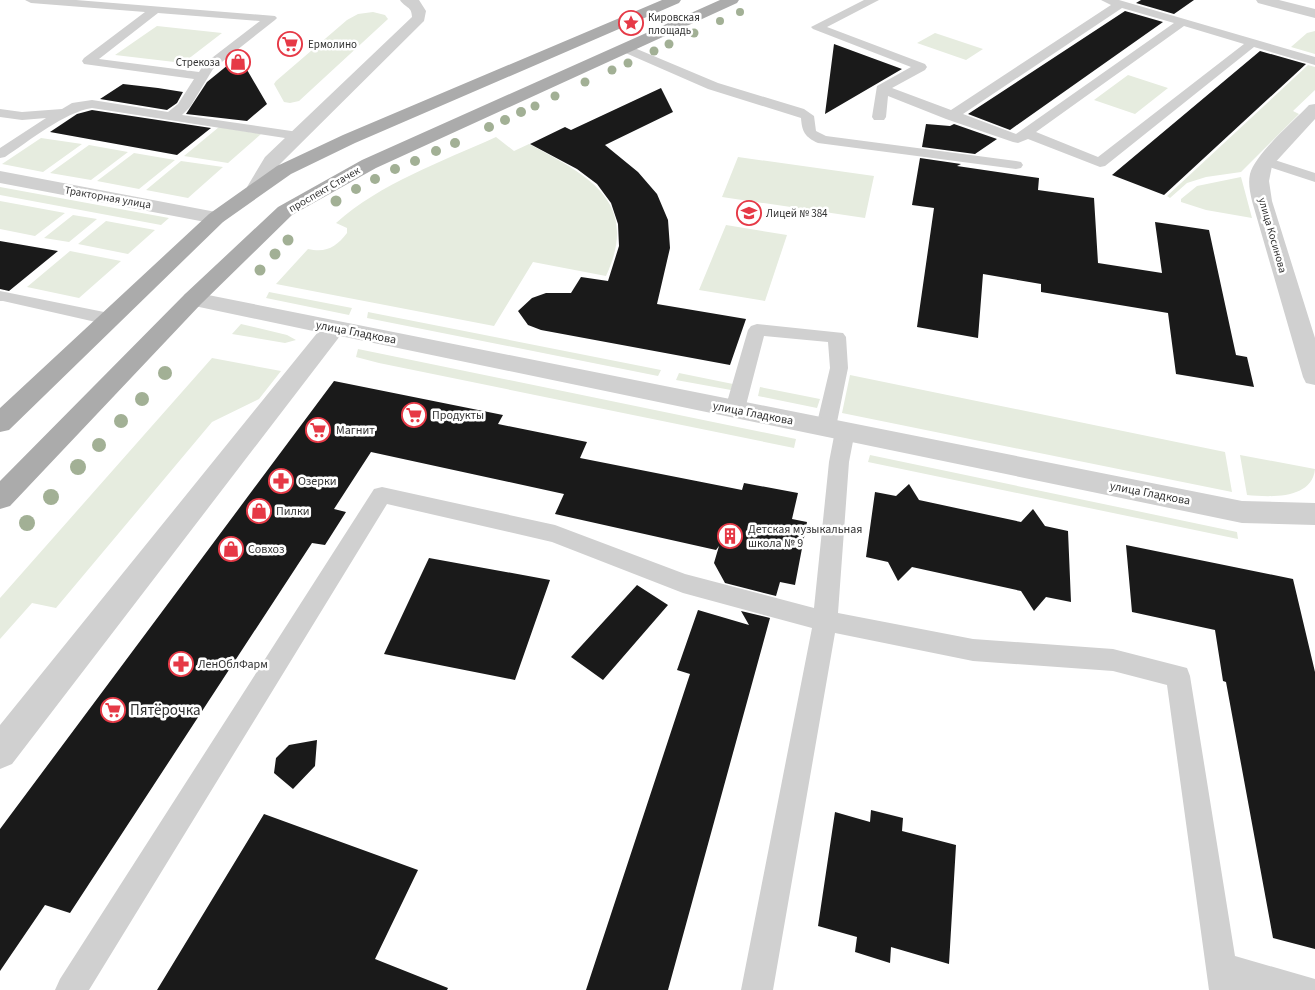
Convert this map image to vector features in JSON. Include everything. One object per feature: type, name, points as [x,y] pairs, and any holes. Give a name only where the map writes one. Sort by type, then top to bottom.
[{"type":"main road","points":[[0,423],[216,218],[257,187],[310,156],[674,0]]},
{"type":"main road","name":"проспект Стачек","points":[[0,498],[193,299],[285,211],[369,164],[732,0]]},
{"type":"street","points":[[257,187],[272,161],[419,18],[420,11],[414,3],[407,0]]},
{"type":"street","points":[[1263,0],[1315,14]]},
{"type":"street","name":"улица Косинова","points":[[1315,109],[1260,168],[1258,177],[1262,201],[1315,377]]},
{"type":"street","name":"Тракторная улица","points":[[0,177],[216,218]]},
{"type":"street","name":"улица Гладкова","points":[[193,299],[1242,512],[1315,514]]},
{"type":"street","points":[[0,752],[334,328]]},
{"type":"lane","points":[[31,0],[271,18],[208,67],[183,107],[172,116]]},
{"type":"lane","points":[[873,0],[817,27],[921,67],[882,89]]},
{"type":"lane","points":[[951,116],[1113,2],[1315,61]]},
{"type":"lane","points":[[156,9],[88,61],[202,76]]},
{"type":"lane","points":[[882,89],[951,116],[1018,139],[1182,22]]},
{"type":"lane","points":[[1026,133],[1100,163],[1252,43]]},
{"type":"lane","points":[[625,48],[713,86],[799,112],[807,116],[807,129],[812,135],[823,140],[1016,165]]},
{"type":"lane","points":[[878,117],[882,89]]},
{"type":"lane","points":[[0,154],[62,113],[77,106],[92,104],[298,136]]},
{"type":"lane","points":[[0,113],[22,116],[62,113]]},
{"type":"lane","points":[[1266,161],[1315,178]]},
{"type":"lane","points":[[3,296],[109,319]]},
{"type":"lane","points":[[735,409],[757,330],[837,337],[839,368],[835,429],[839,462],[825,621],[757,990]]},
{"type":"lane","points":[[71,990],[382,495],[555,534],[683,583],[825,621],[973,650],[1113,660],[1178,676],[1223,979],[1304,990]]},
{"type":"shaded area","points":[[373,12],[385,15],[388,19],[299,101],[284,102],[274,84],[276,81],[347,20],[358,14]]},
{"type":"shaded area","points":[[157,26],[222,33],[183,63],[115,55]]},
{"type":"shaded area","points":[[1315,31],[1315,54],[1291,47],[1307,33]]},
{"type":"shaded area","points":[[935,33],[983,49],[966,60],[917,43]]},
{"type":"shaded area","points":[[1308,65],[1315,67],[1315,90],[1293,111],[1299,114],[1241,172],[1206,177],[1187,183],[1170,198],[1167,196]]},
{"type":"shaded area","points":[[1128,75],[1168,88],[1135,114],[1094,100]]},
{"type":"shaded area","points":[[219,127],[261,134],[228,163],[184,156]]},
{"type":"shaded area","points":[[496,137],[514,151],[529,144],[550,155],[588,180],[602,194],[612,209],[617,228],[615,250],[606,276],[533,262],[494,326],[276,284],[308,249],[321,250],[331,248],[339,242],[347,233],[347,228],[336,223],[372,196],[412,174]]},
{"type":"shaded area","points":[[41,138],[82,144],[43,172],[2,164]]},
{"type":"shaded area","points":[[89,145],[128,152],[91,180],[50,173]]},
{"type":"shaded area","points":[[134,153],[175,160],[139,189],[97,181]]},
{"type":"shaded area","points":[[738,157],[874,176],[865,218],[722,197]]},
{"type":"shaded area","points":[[181,161],[223,167],[188,198],[146,190]]},
{"type":"shaded area","points":[[1241,177],[1252,218],[1206,210],[1181,202],[1181,199],[1197,186]]},
{"type":"shaded area","points":[[0,187],[169,218],[161,225],[0,195]]},
{"type":"shaded area","points":[[0,201],[65,213],[35,236],[0,229]]},
{"type":"shaded area","points":[[73,215],[97,219],[69,242],[44,238]]},
{"type":"shaded area","points":[[106,221],[155,230],[128,254],[78,244]]},
{"type":"shaded area","points":[[726,225],[787,235],[765,301],[699,290]]},
{"type":"shaded area","points":[[70,251],[121,261],[79,298],[27,287]]},
{"type":"shaded area","points":[[269,292],[352,308],[349,315],[266,298]]},
{"type":"shaded area","points":[[368,312],[661,370],[658,376],[367,318]]},
{"type":"shaded area","points":[[241,324],[287,335],[296,340],[285,343],[232,334]]},
{"type":"shaded area","points":[[358,349],[796,439],[794,448],[379,363],[356,357]]},
{"type":"shaded area","points":[[212,358],[281,371],[259,399],[212,422],[56,608],[32,603],[0,639],[0,598]]},
{"type":"shaded area","points":[[679,373],[733,384],[731,390],[676,380]]},
{"type":"shaded area","points":[[850,375],[1225,452],[1232,492],[842,413]]},
{"type":"shaded area","points":[[760,387],[820,399],[817,408],[758,396]]},
{"type":"shaded area","points":[[870,455],[1237,532],[1238,539],[868,462]]},
{"type":"shaded area","points":[[1240,455],[1315,469],[1312,479],[1298,491],[1277,496],[1247,495]]},
{"type":"building","points":[[1141,0],[1194,0],[1174,14],[1136,3]]},
{"type":"building","points":[[1125,11],[1163,22],[1010,130],[968,114]]},
{"type":"building","points":[[834,44],[872,58],[902,69],[825,114]]},
{"type":"building","points":[[1260,51],[1306,64],[1164,195],[1112,175]]},
{"type":"building","points":[[239,56],[267,104],[247,121],[186,114],[207,82]]},
{"type":"building","points":[[123,84],[183,92],[177,103],[167,110],[100,99]]},
{"type":"building","points":[[661,88],[673,112],[605,145],[638,172],[657,194],[668,220],[670,248],[657,304],[746,319],[730,365],[541,330],[528,325],[518,311],[532,298],[546,293],[571,293],[581,277],[608,281],[619,246],[618,224],[611,203],[597,184],[577,169],[530,144],[565,127],[571,130]]},
{"type":"building","points":[[92,110],[211,128],[177,155],[50,132],[77,114]]},
{"type":"building","points":[[926,124],[950,126],[954,124],[997,139],[975,154],[922,147]]},
{"type":"building","points":[[920,158],[961,164],[957,166],[1039,178],[1038,190],[1094,198],[1098,263],[1162,273],[1155,222],[1209,230],[1236,355],[1247,357],[1254,387],[1176,374],[1168,313],[1041,292],[1041,284],[983,274],[978,338],[917,327],[934,208],[912,205]]},
{"type":"building","points":[[0,241],[58,251],[9,291],[0,289]]},
{"type":"building","points":[[334,381],[503,415],[498,424],[587,442],[580,458],[742,490],[744,483],[798,493],[792,519],[807,522],[795,585],[780,582],[776,596],[725,583],[714,563],[719,546],[716,550],[555,514],[564,494],[371,452],[334,509],[346,512],[325,545],[312,543],[70,913],[45,905],[0,971],[0,829]]},
{"type":"building","points":[[909,484],[919,500],[1021,522],[1033,509],[1045,526],[1068,531],[1071,602],[1046,597],[1034,611],[1021,591],[912,567],[898,581],[888,562],[866,557],[875,492],[896,496]]},
{"type":"building","points":[[1126,545],[1293,579],[1315,672],[1315,949],[1273,938],[1226,682],[1223,681],[1215,630],[1132,612]]},
{"type":"building","points":[[429,558],[550,580],[515,680],[384,654]]},
{"type":"building","points":[[637,585],[668,605],[603,680],[571,657]]},
{"type":"building","points":[[698,610],[749,625],[741,611],[770,618],[668,990],[586,990],[690,674],[677,670]]},
{"type":"building","points":[[317,740],[315,766],[293,789],[274,773],[276,758],[289,745]]},
{"type":"building","points":[[871,810],[903,818],[902,831],[956,845],[949,964],[891,947],[890,963],[855,952],[857,937],[818,926],[835,812],[870,822]]},
{"type":"building","points":[[264,814],[418,870],[375,959],[448,988],[447,990],[157,990]]},
{"type":"place","name":"Кировская площадь","points":[[631,23]]},
{"type":"place","name":"Ермолино","points":[[290,44]]},
{"type":"place","name":"Стрекоза","points":[[238,62]]},
{"type":"place","name":"Лицей № 384","points":[[749,213]]},
{"type":"place","name":"Продукты","points":[[414,415]]},
{"type":"place","name":"Магнит","points":[[318,430]]},
{"type":"place","name":"Озерки","points":[[281,481]]},
{"type":"place","name":"Пилки","points":[[259,511]]},
{"type":"place","name":"Детская музыкальная школа № 9","points":[[730,536]]},
{"type":"place","name":"Совхоз","points":[[231,549]]},
{"type":"place","name":"ЛенОблФарм","points":[[181,664]]},
{"type":"place","name":"Пятёрочка","points":[[113,710]]}]
